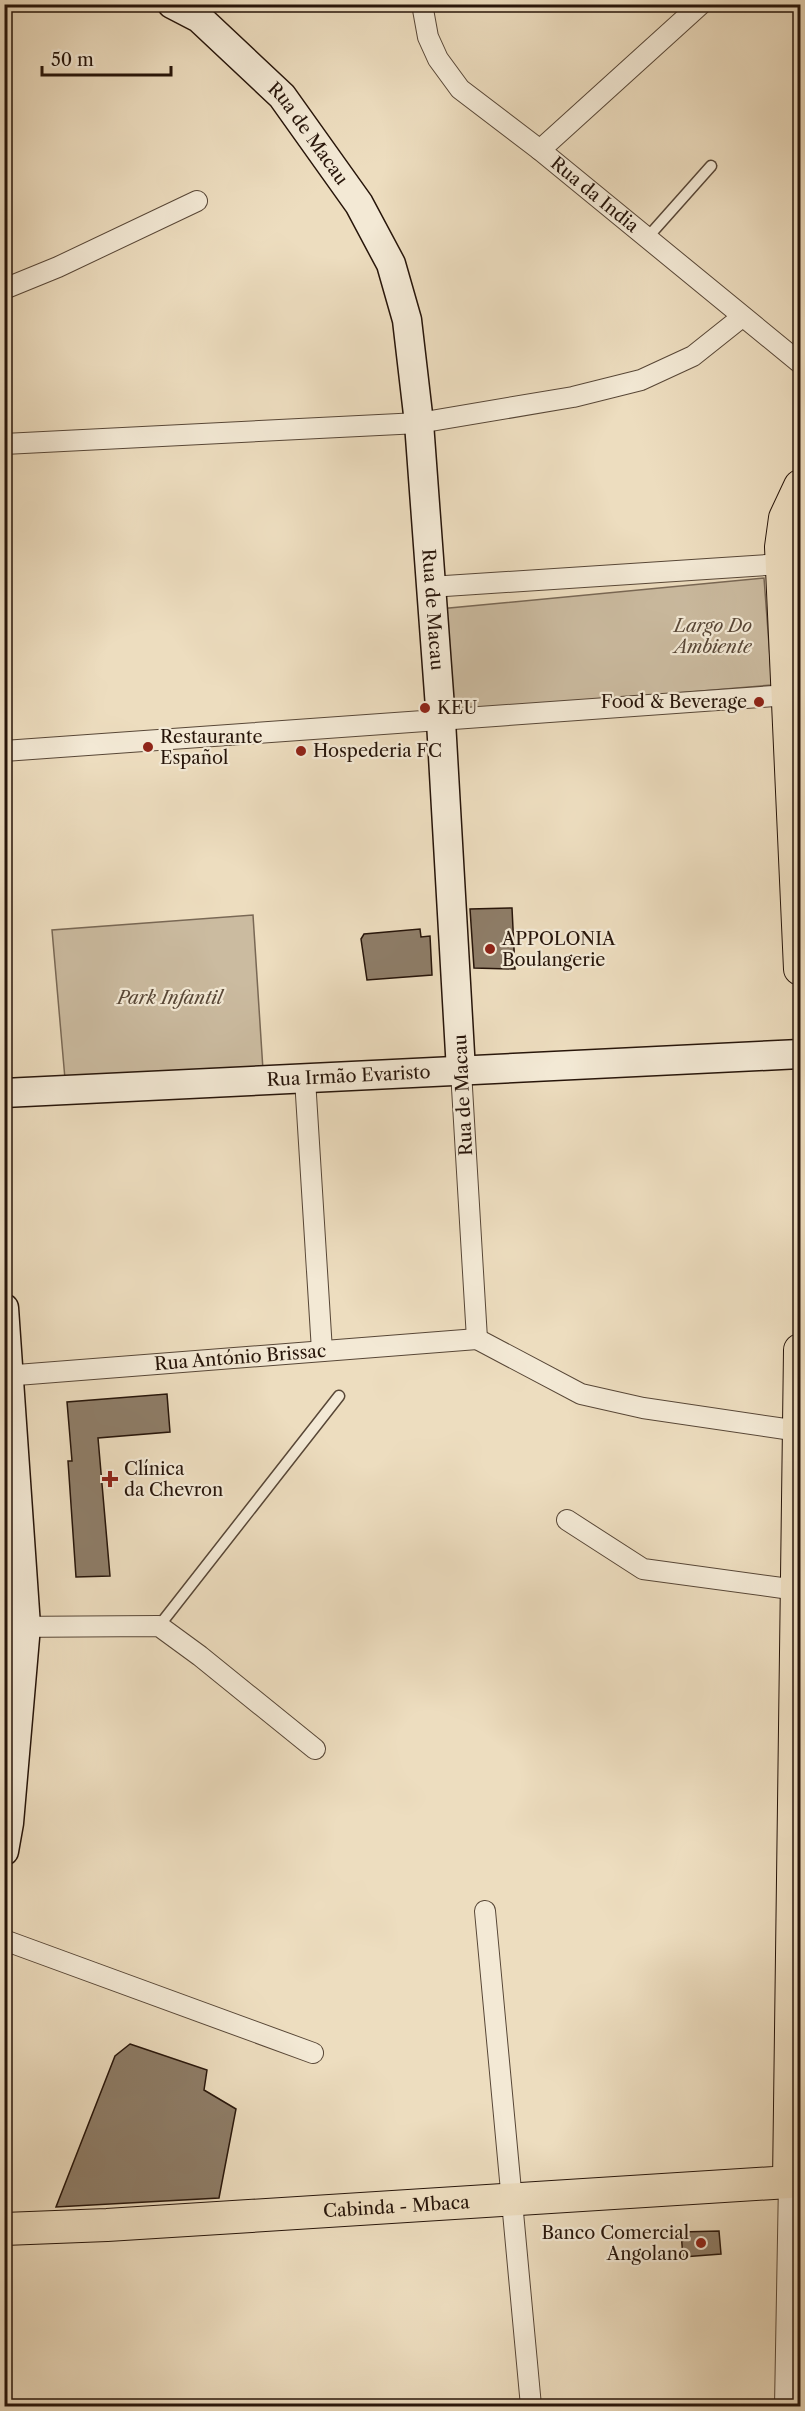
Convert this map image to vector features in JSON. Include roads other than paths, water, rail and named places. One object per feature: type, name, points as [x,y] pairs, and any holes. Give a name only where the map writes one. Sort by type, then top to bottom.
[{"type":"main road","points":[[801,486],[785,518],[781,547],[788,695],[796,784],[801,969]]},
{"type":"main road","points":[[795,2182],[801,1350]]},
{"type":"main road","name":"Cabinda - Mbaca","points":[[4,2229],[107,2225],[510,2198],[795,2182]]},
{"type":"street","name":"Rua de Macau","points":[[172,4],[199,18],[282,96],[358,204],[391,264],[406,320],[419,423],[441,721],[477,1339]]},
{"type":"street","name":"Rua da India","points":[[422,4],[428,37],[438,59],[450,76],[477,103],[540,150],[801,363]]},
{"type":"street","points":[[540,150],[701,4]]},
{"type":"street","points":[[4,289],[58,267],[197,201]]},
{"type":"street","points":[[4,444],[419,423],[573,398],[641,380],[693,356],[742,316]]},
{"type":"street","points":[[430,587],[782,564]]},
{"type":"street","points":[[4,751],[788,695]]},
{"type":"street","name":"Rua Irmão Evaristo","points":[[4,1093],[801,1053]]},
{"type":"street","points":[[305,1079],[322,1351]]},
{"type":"street","points":[[4,1308],[15,1626],[9,1823],[4,1851]]},
{"type":"street","points":[[477,1339],[581,1394],[643,1408],[799,1431]]},
{"type":"street","name":"Rua António Brissac","points":[[7,1376],[477,1339]]},
{"type":"street","points":[[567,1520],[643,1569],[798,1606]]},
{"type":"street","points":[[15,1626],[159,1626],[200,1656],[315,1749]]},
{"type":"street","points":[[484,1911],[531,2406]]},
{"type":"street","points":[[4,1940],[313,2053]]},
{"type":"street","points":[[785,2406],[795,2182]]},
{"type":"lane","points":[[647,238],[711,166]]},
{"type":"lane","points":[[159,1626],[339,1396]]},
{"type":"place","name":"Food & Beverage","points":[[759,702]]},
{"type":"place","name":"KEU","points":[[425,708]]},
{"type":"place","name":"Restaurante Español","points":[[148,747]]},
{"type":"place","name":"Hospederia FC","points":[[301,751]]},
{"type":"place","name":"APPOLONIA Boulangerie","points":[[490,949]]},
{"type":"place","name":"Clínica da Chevron","points":[[110,1479]]},
{"type":"place","name":"Banco Comercial Angolano","points":[[701,2243]]},
{"type":"park label","name":"Largo Do Ambiente","points":[[713,636]]},
{"type":"park label","name":"Park Infantil","points":[[170,998]]}]
